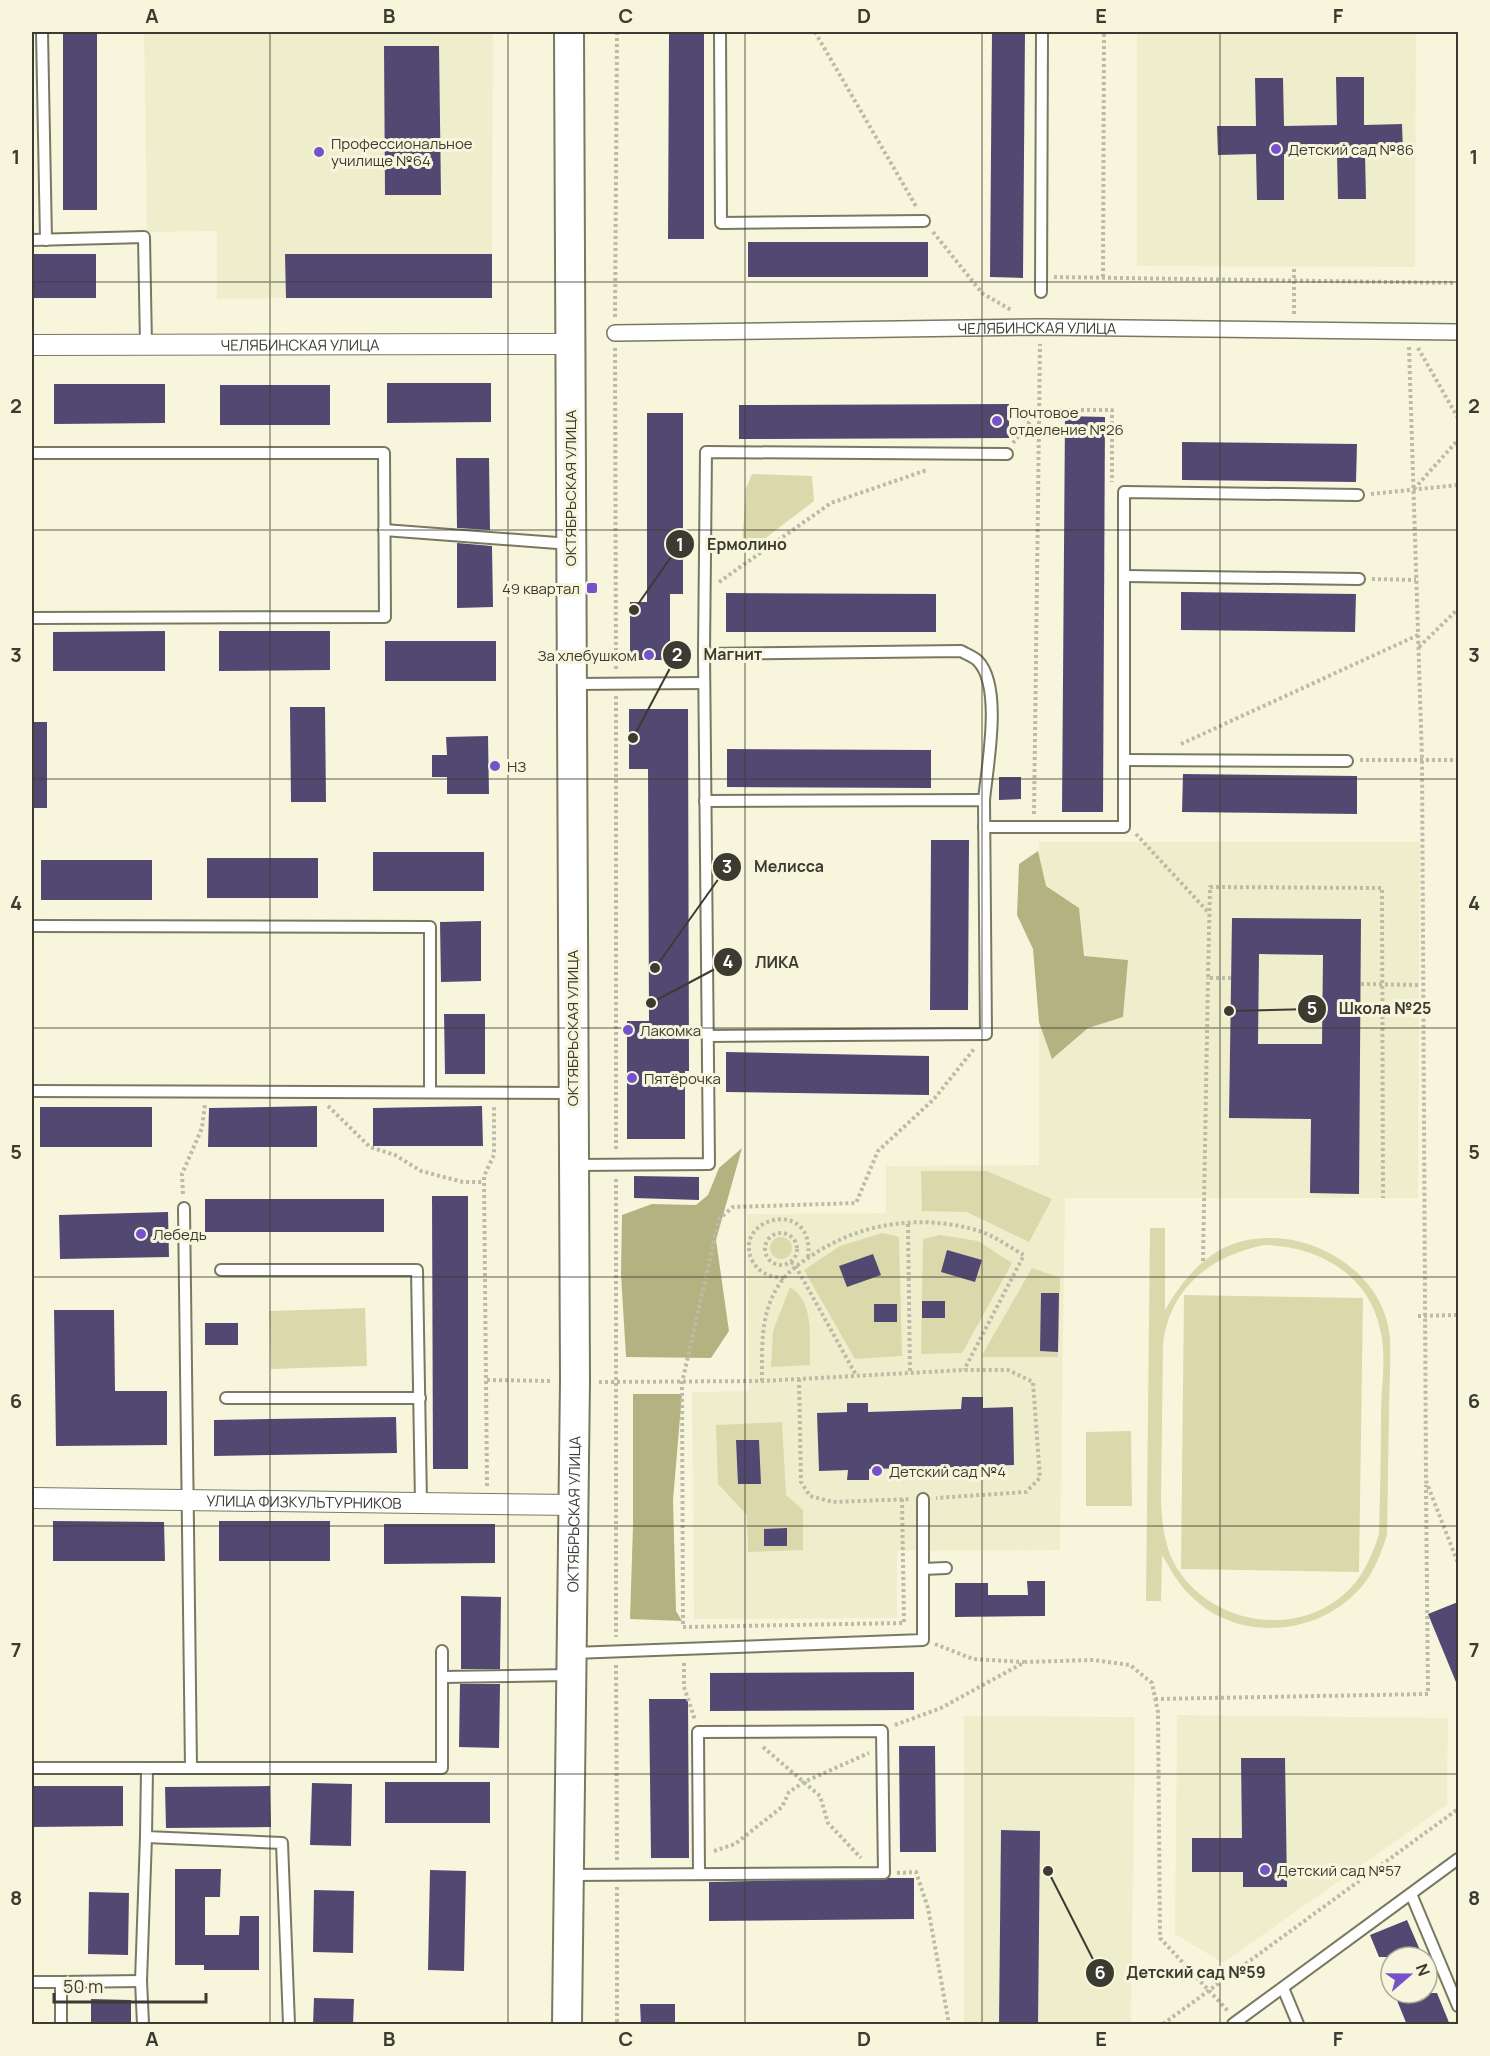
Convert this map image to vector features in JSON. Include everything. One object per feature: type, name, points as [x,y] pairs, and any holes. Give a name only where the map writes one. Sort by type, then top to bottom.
[{"type":"main road","name":"ОКТЯБРЬСКАЯ УЛИЦА","points":[[567,2025],[575,1381],[569,32]]},
{"type":"street","name":"ЧЕЛЯБИНСКАЯ УЛИЦА","points":[[615,333],[1040,327],[1458,332]]},
{"type":"street","name":"ЧЕЛЯБИНСКАЯ УЛИЦА","points":[[32,345],[570,344]]},
{"type":"street","name":"УЛИЦА ФИЗКУЛЬТУРНИКОВ","points":[[32,1498],[574,1505]]},
{"type":"lane","points":[[42,32],[46,240]]},
{"type":"lane","points":[[720,32],[721,223],[924,221]]},
{"type":"lane","points":[[1041,292],[1042,32]]},
{"type":"lane","points":[[32,240],[144,237],[146,345]]},
{"type":"lane","points":[[573,1165],[709,1164],[704,654],[706,452],[1009,450]]},
{"type":"lane","points":[[32,453],[384,453],[385,617],[32,618]]},
{"type":"lane","points":[[984,827],[1124,827],[1124,492],[1358,495]]},
{"type":"lane","points":[[384,530],[570,544]]},
{"type":"lane","points":[[1124,576],[1359,579]]},
{"type":"lane","points":[[704,654],[962,651],[978,661],[990,684],[992,711],[984,800],[986,1034],[708,1036]]},
{"type":"lane","points":[[571,684],[705,683]]},
{"type":"lane","points":[[1124,760],[1347,761]]},
{"type":"lane","points":[[705,801],[984,800]]},
{"type":"lane","points":[[32,926],[430,927],[430,1092]]},
{"type":"lane","points":[[32,1090],[572,1093]]},
{"type":"lane","points":[[184,1208],[191,1768]]},
{"type":"lane","points":[[221,1270],[417,1270],[421,1503]]},
{"type":"lane","points":[[226,1398],[420,1398]]},
{"type":"lane","points":[[442,1677],[572,1664],[616,1652],[923,1640],[923,1499]]},
{"type":"lane","points":[[923,1569],[945,1569]]},
{"type":"lane","points":[[32,1768],[442,1768],[442,1651]]},
{"type":"lane","points":[[569,1875],[880,1873],[882,1731],[698,1732],[699,1874]]},
{"type":"lane","points":[[143,2025],[141,1981],[147,1769]]},
{"type":"lane","points":[[146,1837],[282,1843],[289,2025]]},
{"type":"lane","points":[[1236,2023],[1458,1859]]},
{"type":"lane","points":[[1412,1894],[1458,2006]]},
{"type":"lane","points":[[32,1982],[141,1981]]},
{"type":"lane","points":[[61,1982],[61,2025]]},
{"type":"lane","points":[[1283,1988],[1298,2025]]},
{"type":"path","points":[[617,32],[615,333],[617,2025]]},
{"type":"path","points":[[815,32],[924,221],[982,293],[1040,327],[1034,815]]},
{"type":"path","points":[[1103,277],[1104,32]]},
{"type":"path","points":[[1294,267],[1294,330]]},
{"type":"path","points":[[1041,277],[1458,283]]},
{"type":"path","points":[[1408,332],[1458,418]]},
{"type":"path","points":[[1155,1699],[1428,1694],[1422,759],[1408,332]]},
{"type":"path","points":[[1009,450],[1040,410]]},
{"type":"path","points":[[1040,410],[1112,410],[1112,493]]},
{"type":"path","points":[[1414,490],[1458,440]]},
{"type":"path","points":[[704,594],[831,503],[935,467]]},
{"type":"path","points":[[1358,495],[1458,485]]},
{"type":"path","points":[[1359,579],[1416,580]]},
{"type":"path","points":[[1418,648],[1458,609]]},
{"type":"path","points":[[1145,760],[1418,635]]},
{"type":"path","points":[[1347,761],[1458,760]]},
{"type":"path","points":[[1022,816],[1044,815]]},
{"type":"path","points":[[1124,824],[1209,913]]},
{"type":"path","points":[[1203,1261],[1210,887],[1382,888],[1383,1198]]},
{"type":"path","points":[[1208,978],[1231,978]]},
{"type":"path","points":[[1361,984],[1419,985]]},
{"type":"path","points":[[698,1732],[684,1687],[682,1383],[719,1219],[733,1207],[856,1203],[878,1151],[934,1100],[986,1034]]},
{"type":"path","points":[[184,1208],[182,1174],[202,1128],[205,1091]]},
{"type":"path","points":[[312,1092],[370,1147],[395,1155],[421,1171],[463,1182],[484,1182]]},
{"type":"path","points":[[487,1505],[484,1182],[494,1155],[494,1094]]},
{"type":"path","points":[[784,1278],[771,1277],[760,1271],[752,1260],[750,1241],[760,1225],[771,1219],[785,1218],[796,1223],[805,1233],[809,1245],[807,1258]]},
{"type":"path","points":[[762,1381],[762,1328],[776,1289],[793,1264],[797,1253],[796,1242],[788,1234],[777,1232],[767,1239],[765,1250],[769,1260],[780,1265],[793,1264],[807,1258],[834,1240],[878,1225],[940,1223],[978,1230],[1024,1255],[964,1370]]},
{"type":"path","points":[[908,1224],[910,1373]]},
{"type":"path","points":[[793,1264],[857,1376]]},
{"type":"path","points":[[1418,1316],[1458,1315]]},
{"type":"path","points":[[487,1380],[682,1383],[1008,1370],[1033,1382],[1040,1479],[1026,1492],[833,1502],[810,1496],[801,1482],[799,1379]]},
{"type":"path","points":[[1426,1481],[1458,1563]]},
{"type":"path","points":[[683,1627],[904,1623],[902,1499]]},
{"type":"path","points":[[923,1640],[973,1659],[1025,1662],[1093,1660],[1130,1665],[1152,1683],[1158,1712],[1160,1938],[1236,2023]]},
{"type":"path","points":[[699,1874],[713,1851],[735,1844],[782,1807],[789,1792],[804,1782],[882,1748],[896,1724],[941,1708],[1025,1662]]},
{"type":"path","points":[[744,1731],[820,1796],[828,1823],[880,1873],[916,1872],[928,1908],[949,2025]]},
{"type":"path","points":[[1163,2025],[1458,1809]]},
{"type":"shaded area","name":"Профессиональное училище №64","points":[[144,32],[493,32],[492,254],[286,254],[286,298],[217,299],[217,231],[147,232]]},
{"type":"shaded area","name":"Детский сад №86","points":[[1137,32],[1416,32],[1415,267],[1137,266]]},
{"type":"shaded area","points":[[752,474],[812,476],[814,501],[759,543],[742,545],[746,488]]},
{"type":"shaded area","points":[[1039,842],[1420,842],[1418,1198],[1065,1198],[1060,1550],[897,1551],[897,1618],[694,1619],[692,1392],[749,1391],[747,1214],[886,1213],[886,1166],[1039,1165]]},
{"type":"shaded area","points":[[1038,851],[1046,886],[1079,908],[1084,956],[1128,960],[1123,1017],[1088,1028],[1052,1059],[1039,1022],[1033,949],[1017,915],[1019,864]]},
{"type":"shaded area","points":[[742,1148],[716,1240],[729,1331],[711,1358],[626,1357],[621,1274],[622,1215],[652,1204],[696,1205],[708,1195],[719,1168]]},
{"type":"shaded area","points":[[921,1171],[987,1171],[1052,1199],[1029,1242],[967,1212],[922,1211]]},
{"type":"shaded area","points":[[1150,1228],[1165,1228],[1165,1310],[1174,1295],[1196,1269],[1222,1249],[1237,1243],[1253,1239],[1293,1240],[1332,1255],[1350,1266],[1377,1298],[1386,1317],[1390,1338],[1387,1535],[1374,1567],[1363,1585],[1346,1602],[1325,1615],[1303,1624],[1279,1628],[1255,1627],[1232,1622],[1210,1611],[1182,1587],[1162,1555],[1161,1601],[1146,1601]],"holes":[[[1264,1245],[1284,1247],[1321,1257],[1337,1266],[1352,1278],[1374,1309],[1382,1339],[1383,1361],[1379,1534],[1362,1574],[1339,1598],[1318,1611],[1293,1618],[1268,1620],[1243,1616],[1220,1607],[1199,1593],[1181,1574],[1171,1557],[1164,1529],[1161,1500],[1163,1344],[1174,1306],[1196,1277],[1227,1257],[1245,1250]]]},
{"type":"shaded area","points":[[882,1233],[899,1237],[902,1356],[855,1359],[804,1270],[840,1246]]},
{"type":"shaded area","points":[[940,1235],[978,1241],[1012,1263],[962,1353],[921,1354],[923,1239]]},
{"type":"shaded area","points":[[777,1237],[785,1237],[792,1244],[792,1252],[785,1259],[777,1259],[770,1252],[770,1244]]},
{"type":"shaded area","points":[[1032,1268],[1060,1278],[1058,1357],[981,1357]]},
{"type":"shaded area","points":[[790,1287],[804,1301],[807,1311],[810,1365],[771,1367],[773,1331]]},
{"type":"shaded area","points":[[1184,1295],[1363,1298],[1359,1572],[1181,1569]]},
{"type":"shaded area","points":[[365,1308],[367,1366],[271,1369],[269,1311]]},
{"type":"shaded area","points":[[633,1394],[682,1394],[673,1500],[676,1611],[682,1621],[630,1619]]},
{"type":"shaded area","points":[[782,1422],[786,1495],[803,1510],[803,1550],[748,1552],[747,1515],[718,1484],[716,1425]]},
{"type":"shaded area","points":[[1131,1431],[1132,1506],[1086,1506],[1086,1432]]},
{"type":"shaded area","name":"Детский сад №57","points":[[1177,1715],[1448,1718],[1447,1805],[1223,1963],[1175,1934]]},
{"type":"shaded area","points":[[964,1716],[1135,1717],[1131,2024],[964,2024]]},
{"type":"building","points":[[63,32],[97,32],[97,210],[63,210]]},
{"type":"building","points":[[669,32],[704,32],[704,239],[668,239]]},
{"type":"building","points":[[992,32],[1025,32],[1023,278],[990,277]]},
{"type":"building","points":[[384,46],[439,46],[441,195],[385,195]]},
{"type":"building","points":[[1336,77],[1364,77],[1364,125],[1402,124],[1403,153],[1365,153],[1366,199],[1338,199],[1337,154],[1284,154],[1284,200],[1257,200],[1256,154],[1218,155],[1217,126],[1256,126],[1255,78],[1283,78],[1284,126],[1337,125]]},
{"type":"building","points":[[748,242],[928,242],[928,277],[748,277]]},
{"type":"building","points":[[32,254],[96,254],[96,298],[32,298]]},
{"type":"building","points":[[285,254],[492,254],[492,298],[286,298]]},
{"type":"building","points":[[387,383],[491,383],[491,422],[387,423]]},
{"type":"building","points":[[54,384],[165,384],[165,423],[54,424]]},
{"type":"building","points":[[220,385],[330,385],[330,425],[220,425]]},
{"type":"building","points":[[1009,404],[1009,438],[739,439],[739,405]]},
{"type":"building","points":[[647,413],[683,413],[683,594],[670,594],[670,660],[630,660],[630,602],[647,602]]},
{"type":"building","points":[[1065,416],[1105,417],[1103,812],[1062,812]]},
{"type":"building","points":[[1182,442],[1357,444],[1356,482],[1182,480]]},
{"type":"building","points":[[456,458],[489,458],[490,530],[457,528]]},
{"type":"building","points":[[457,543],[492,546],[493,607],[457,608]]},
{"type":"building","points":[[1181,592],[1356,594],[1355,632],[1181,630]]},
{"type":"building","points":[[726,593],[936,594],[936,632],[726,632]]},
{"type":"building","points":[[165,631],[165,671],[53,671],[53,632]]},
{"type":"building","points":[[219,631],[330,631],[330,670],[219,671]]},
{"type":"building","points":[[385,641],[496,641],[496,681],[385,681]]},
{"type":"building","points":[[290,707],[325,707],[326,802],[291,802]]},
{"type":"building","points":[[629,709],[688,709],[689,1071],[685,1071],[685,1139],[627,1139],[627,1021],[649,1021],[648,769],[629,769]]},
{"type":"building","points":[[32,722],[47,722],[47,808],[32,808]]},
{"type":"building","points":[[488,736],[489,794],[447,794],[447,777],[432,777],[432,755],[447,755],[446,737]]},
{"type":"building","points":[[727,749],[931,750],[931,788],[727,787]]},
{"type":"building","points":[[1183,774],[1357,776],[1357,814],[1182,812]]},
{"type":"building","points":[[999,777],[1021,777],[1021,799],[999,800]]},
{"type":"building","points":[[931,840],[969,840],[968,1010],[930,1010]]},
{"type":"building","points":[[373,852],[484,852],[484,891],[373,891]]},
{"type":"building","points":[[207,858],[318,858],[318,898],[207,898]]},
{"type":"building","points":[[41,860],[152,860],[152,900],[41,900]]},
{"type":"building","points":[[1232,918],[1361,919],[1359,1194],[1310,1193],[1311,1119],[1229,1118]],"holes":[[[1259,954],[1323,955],[1322,1044],[1258,1044]]]},
{"type":"building","points":[[481,921],[481,981],[441,982],[440,922]]},
{"type":"building","points":[[444,1014],[485,1014],[485,1074],[445,1074]]},
{"type":"building","points":[[726,1052],[929,1056],[929,1095],[726,1092]]},
{"type":"building","points":[[317,1106],[317,1147],[208,1147],[209,1108]]},
{"type":"building","points":[[482,1106],[483,1146],[373,1146],[373,1108]]},
{"type":"building","points":[[40,1107],[152,1107],[152,1147],[40,1147]]},
{"type":"building","points":[[634,1176],[699,1177],[699,1200],[634,1198]]},
{"type":"building","points":[[432,1196],[468,1196],[468,1469],[433,1469]]},
{"type":"building","points":[[205,1199],[384,1199],[384,1232],[205,1232]]},
{"type":"building","points":[[168,1212],[169,1257],[60,1259],[59,1215]]},
{"type":"building","points":[[947,1250],[982,1260],[975,1282],[941,1272]]},
{"type":"building","points":[[873,1254],[881,1275],[847,1287],[839,1266]]},
{"type":"building","points":[[1041,1293],[1059,1293],[1058,1352],[1040,1351]]},
{"type":"building","points":[[922,1301],[945,1301],[945,1318],[922,1318]]},
{"type":"building","points":[[874,1304],[897,1304],[897,1322],[874,1322]]},
{"type":"building","points":[[54,1310],[114,1310],[115,1391],[167,1391],[167,1445],[56,1446]]},
{"type":"building","points":[[205,1323],[238,1323],[238,1345],[205,1345]]},
{"type":"building","points":[[962,1397],[983,1397],[983,1408],[1013,1407],[1014,1465],[984,1466],[984,1476],[962,1476],[962,1467],[869,1469],[869,1480],[847,1480],[848,1470],[819,1471],[817,1413],[847,1412],[847,1403],[868,1403],[868,1412],[961,1409]]},
{"type":"building","points":[[396,1417],[397,1453],[214,1456],[214,1420]]},
{"type":"building","points":[[736,1440],[759,1440],[761,1484],[738,1484]]},
{"type":"building","points":[[53,1521],[164,1522],[165,1561],[53,1561]]},
{"type":"building","points":[[219,1521],[330,1521],[330,1561],[219,1561]]},
{"type":"building","points":[[384,1524],[495,1524],[495,1563],[384,1564]]},
{"type":"building","points":[[787,1528],[787,1546],[764,1546],[764,1529]]},
{"type":"building","points":[[1027,1581],[1045,1581],[1045,1616],[955,1617],[955,1583],[988,1583],[988,1595],[1028,1595]]},
{"type":"building","points":[[461,1596],[501,1597],[500,1669],[461,1669]]},
{"type":"building","points":[[1458,1602],[1458,1687],[1428,1614]]},
{"type":"building","points":[[914,1672],[914,1710],[710,1711],[710,1673]]},
{"type":"building","points":[[460,1684],[500,1684],[499,1748],[459,1747]]},
{"type":"building","points":[[649,1699],[688,1699],[689,1858],[651,1858]]},
{"type":"building","points":[[899,1746],[935,1746],[936,1852],[900,1852]]},
{"type":"building","points":[[1241,1758],[1285,1758],[1287,1887],[1243,1887],[1243,1872],[1192,1872],[1192,1838],[1242,1838]]},
{"type":"building","points":[[385,1782],[490,1782],[490,1823],[385,1823]]},
{"type":"building","points":[[312,1783],[352,1784],[351,1846],[310,1845]]},
{"type":"building","points":[[32,1786],[123,1786],[123,1826],[32,1827]]},
{"type":"building","points":[[270,1786],[271,1827],[166,1828],[165,1787]]},
{"type":"building","points":[[1001,1830],[1040,1831],[1038,2025],[999,2025]]},
{"type":"building","points":[[175,1869],[221,1869],[220,1897],[205,1897],[205,1935],[239,1935],[240,1916],[259,1916],[259,1970],[204,1970],[204,1965],[175,1965]]},
{"type":"building","points":[[430,1870],[466,1871],[464,1971],[428,1970]]},
{"type":"building","points":[[914,1878],[914,1919],[709,1921],[709,1882]]},
{"type":"building","points":[[314,1890],[354,1891],[353,1953],[313,1952]]},
{"type":"building","points":[[89,1892],[129,1893],[128,1955],[88,1954]]},
{"type":"building","points":[[1407,1920],[1418,1945],[1379,1945],[1379,1957],[1370,1935]]},
{"type":"building","points":[[314,1998],[354,1999],[353,2025],[313,2025]]},
{"type":"building","points":[[1439,1998],[1450,2025],[1407,2025],[1399,2005],[1439,2005]]},
{"type":"building","points":[[91,1999],[131,2000],[131,2025],[91,2025]]},
{"type":"building","points":[[640,2004],[675,2004],[675,2025],[641,2025]]},
{"type":"place","name":"Детский сад №86","points":[[1276,149]]},
{"type":"place","name":"Профессиональное училище №64","points":[[319,152]]},
{"type":"place","name":"Почтовое отделение №26","points":[[997,421]]},
{"type":"place","name":"49 квартал","points":[[592,588]]},
{"type":"place","name":"Ермолино","points":[[634,610]]},
{"type":"place","name":"За хлебушком","points":[[649,655]]},
{"type":"place","name":"Магнит","points":[[633,738]]},
{"type":"place","name":"НЗ","points":[[495,766]]},
{"type":"place","name":"Мелисса","points":[[655,968]]},
{"type":"place","name":"ЛИКА","points":[[651,1003]]},
{"type":"place","name":"Школа №25","points":[[1229,1011]]},
{"type":"place","name":"Лакомка","points":[[628,1030]]},
{"type":"place","name":"Пятёрочка","points":[[632,1078]]},
{"type":"place","name":"Лебедь","points":[[141,1234]]},
{"type":"place","name":"Детский сад №4","points":[[877,1471]]},
{"type":"place","name":"Детский сад №57","points":[[1265,1870]]},
{"type":"place","name":"Детский сад №59","points":[[1048,1871]]}]
